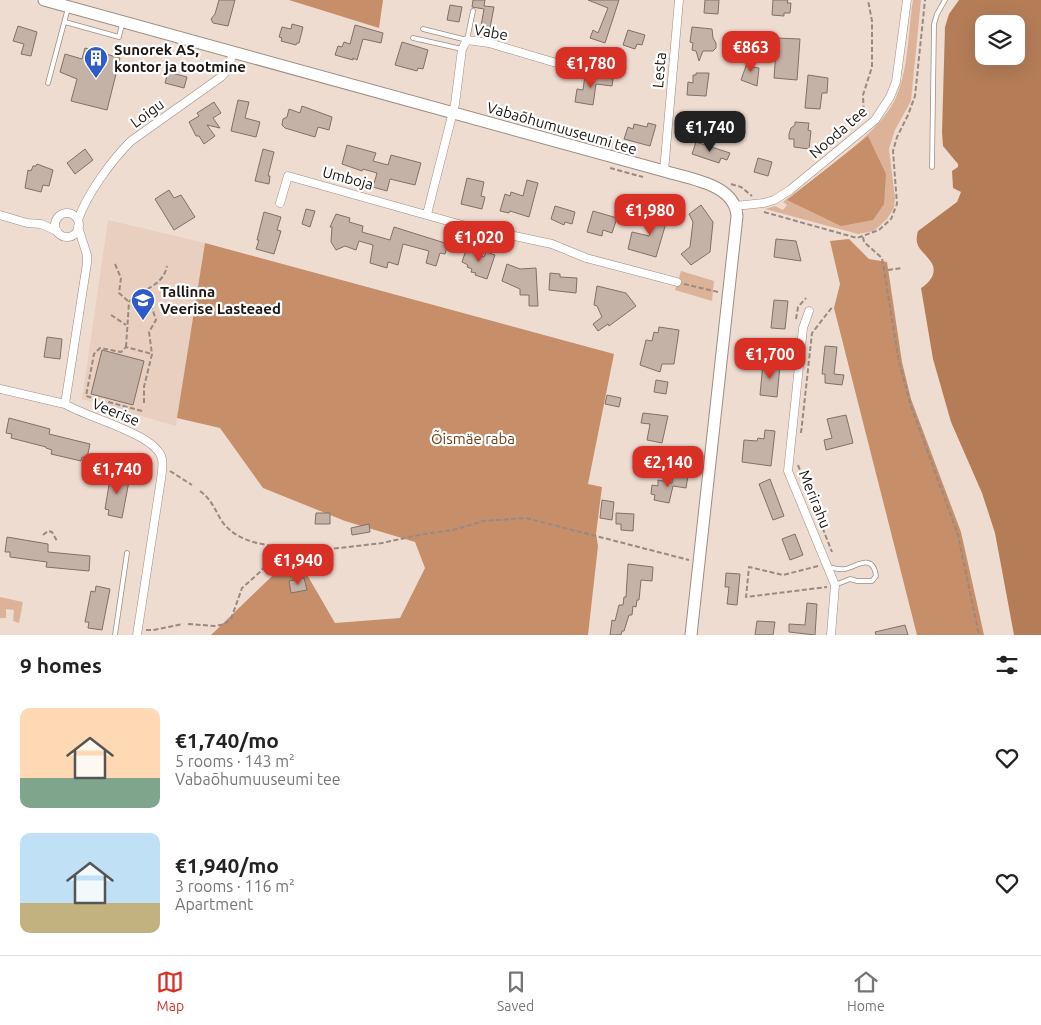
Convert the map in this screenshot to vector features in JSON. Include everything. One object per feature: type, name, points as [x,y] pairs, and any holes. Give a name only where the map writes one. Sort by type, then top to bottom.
[{"type":"street","name":"Vabaõhumuuseumi tee","points":[[44,0],[664,171],[720,190],[730,198],[735,206]]},
{"type":"street","name":"Lesta","points":[[664,171],[679,0]]},
{"type":"street","name":"Nooda tee","points":[[735,206],[774,200],[790,190],[875,120],[890,97],[896,82],[907,0]]},
{"type":"street","name":"Vabe","points":[[452,113],[462,49],[467,40],[489,43],[553,62]]},
{"type":"street","name":"Loigu","points":[[78,224],[83,205],[131,141],[221,77],[228,69],[233,53]]},
{"type":"street","points":[[427,214],[452,113]]},
{"type":"street","name":"Umboja","points":[[280,203],[288,176],[462,225],[552,244],[586,258],[677,282]]},
{"type":"street","name":"Loigu","points":[[66,213],[83,205]]},
{"type":"street","points":[[691,635],[737,216],[735,206]]},
{"type":"street","points":[[41,224],[57,219],[66,213],[73,215],[78,224],[87,263],[65,404]]},
{"type":"street","points":[[0,216],[27,223],[41,224],[84,245]]},
{"type":"street","points":[[57,219],[57,231]]},
{"type":"street","points":[[68,236],[75,233],[78,224]]},
{"type":"street","name":"Merirahu","points":[[809,312],[803,328],[788,471],[835,585],[831,635]]},
{"type":"street","name":"Veerise","points":[[0,388],[65,404],[79,413],[136,434],[156,447],[162,459],[162,465]]},
{"type":"street","points":[[137,632],[162,465]]},
{"type":"lane","points":[[932,167],[934,24],[945,0]]},
{"type":"lane","points":[[48,84],[69,7]]},
{"type":"lane","points":[[423,29],[467,40],[473,11]]},
{"type":"lane","points":[[65,22],[118,37],[122,22]]},
{"type":"lane","points":[[413,38],[462,49]]},
{"type":"lane","points":[[115,635],[127,553]]},
{"type":"lane","points":[[828,567],[844,569],[859,562],[865,562],[874,568],[876,576],[872,580],[857,581],[850,579],[835,585]]},
{"type":"lane","points":[[844,569],[850,579]]},
{"type":"path","points":[[866,119],[864,121],[863,95],[872,67],[872,21],[868,0]]},
{"type":"path","points":[[764,212],[848,236],[863,237],[885,227],[891,219],[897,204],[893,151],[897,136],[915,96],[924,0]]},
{"type":"path","points":[[752,195],[757,196]]},
{"type":"path","points":[[863,237],[864,242],[882,258],[899,362],[911,406],[958,535],[979,635]]},
{"type":"path","points":[[115,264],[121,278],[120,293],[129,302]]},
{"type":"path","points":[[126,347],[129,302],[162,279],[167,266]]},
{"type":"path","points":[[888,270],[902,268]]},
{"type":"path","points":[[677,282],[715,292]]},
{"type":"path","points":[[144,403],[144,388],[152,354],[149,332],[156,320],[146,290]]},
{"type":"path","points":[[801,440],[812,333],[833,306]]},
{"type":"path","points":[[111,316],[126,325]]},
{"type":"path","points":[[126,347],[152,354]]},
{"type":"path","points":[[126,347],[120,352],[100,348],[94,354],[86,396],[142,412]]},
{"type":"path","points":[[799,458],[798,467],[832,553]]},
{"type":"path","points":[[162,465],[192,485]]},
{"type":"path","points":[[200,491],[206,496],[223,522],[234,534],[261,545],[285,548]]},
{"type":"path","points":[[188,624],[215,626],[224,624],[231,619],[242,588],[260,572],[275,554],[293,545],[316,550],[374,544],[453,530],[484,521],[526,518],[699,562]]},
{"type":"path","points":[[43,535],[48,531],[52,532],[58,541]]},
{"type":"path","points":[[819,566],[783,575],[749,567],[746,597],[827,587],[824,580]]},
{"type":"path","points":[[137,632],[183,624]]},
{"type":"shaded area","points":[[913,0],[921,0],[911,101],[895,130],[889,149],[895,198],[894,208],[887,219],[874,231],[858,234],[765,209],[775,206],[783,210],[787,205],[783,202],[863,139],[878,124],[889,109],[897,95],[904,72]]},
{"type":"shaded area","points":[[959,0],[1041,0],[1041,635],[1014,635],[995,533],[982,493],[951,422],[933,359],[921,288],[930,280],[934,270],[931,262],[918,245],[918,231],[957,202],[961,192],[953,188],[952,171],[958,167],[958,164],[943,146],[945,27],[949,14]]},
{"type":"shaded area","name":"Tallinna Veerise Lasteaed","points":[[108,220],[205,243],[176,426],[82,399]]},
{"type":"shaded area","points":[[681,271],[714,281],[712,301],[675,290]]},
{"type":"shaded area","points":[[0,597],[23,602],[19,623],[13,621],[14,610],[6,609],[6,618],[0,618]]},
{"type":"green space","points":[[289,0],[383,0],[379,28]]},
{"type":"green space","points":[[868,136],[886,174],[884,204],[873,220],[841,226],[787,200]]},
{"type":"green space","points":[[849,239],[869,259],[887,262],[902,362],[911,399],[961,532],[984,635],[917,635],[834,308],[840,284],[830,241]]},
{"type":"green space","name":"Õismäe raba","points":[[205,243],[614,354],[588,484],[602,487],[596,534],[598,546],[588,635],[211,635],[295,554],[335,623],[400,618],[425,568],[415,542],[345,521],[263,488],[220,428],[177,418]]},
{"type":"building","points":[[219,0],[235,0],[228,26],[213,23],[211,19],[215,14]]},
{"type":"building","points":[[473,0],[485,0],[484,6],[494,7],[490,28],[481,26],[484,9],[472,7]]},
{"type":"building","points":[[588,0],[619,0],[605,43],[590,38],[593,30],[598,33],[608,8]]},
{"type":"building","points":[[705,0],[719,0],[718,14],[704,13]]},
{"type":"building","points":[[773,0],[788,0],[787,3],[791,3],[790,13],[784,13],[784,16],[772,15]]},
{"type":"building","points":[[450,5],[462,7],[459,22],[447,20]]},
{"type":"building","points":[[292,24],[303,27],[299,43],[296,45],[281,41],[282,38],[279,37],[282,27],[291,29]]},
{"type":"building","points":[[355,25],[383,33],[381,43],[363,39],[357,60],[335,55],[338,46],[342,47],[344,42],[350,44]]},
{"type":"building","points":[[18,26],[37,32],[31,56],[21,54],[24,44],[13,41]]},
{"type":"building","points":[[692,27],[712,29],[713,38],[716,43],[716,48],[713,51],[703,51],[699,61],[696,51],[692,50],[693,43],[690,42]]},
{"type":"building","points":[[628,30],[645,35],[642,45],[637,44],[635,49],[623,45]]},
{"type":"building","points":[[777,38],[800,39],[797,80],[774,78]]},
{"type":"building","points":[[402,42],[428,50],[423,69],[418,68],[417,71],[395,65]]},
{"type":"building","name":"Sunorek AS, kontor ja tootmine","points":[[85,48],[120,58],[107,110],[71,101],[77,79],[60,72],[65,54],[82,59]]},
{"type":"building","points":[[751,52],[753,52],[752,67],[759,68],[757,86],[741,80]]},
{"type":"building","points":[[168,72],[187,77],[184,88],[165,83]]},
{"type":"building","points":[[696,73],[709,73],[706,96],[687,95],[688,82],[693,83],[693,75],[696,75]]},
{"type":"building","points":[[585,75],[613,79],[612,86],[596,84],[593,105],[575,102],[577,89],[583,90]]},
{"type":"building","points":[[808,75],[828,78],[827,93],[822,93],[820,109],[805,108]]},
{"type":"building","points":[[238,100],[249,102],[245,118],[260,122],[256,137],[231,131]]},
{"type":"building","points":[[214,102],[221,113],[213,118],[220,128],[207,125],[215,136],[204,144],[199,136],[196,136],[189,122],[199,116],[197,113]]},
{"type":"building","points":[[302,106],[332,117],[329,130],[318,127],[315,137],[285,128],[282,125],[283,119],[287,117],[289,109],[300,113]]},
{"type":"building","points":[[795,122],[809,123],[808,130],[811,131],[809,149],[794,147],[794,139],[789,139],[791,128],[795,125]]},
{"type":"building","points":[[648,123],[656,125],[650,146],[624,139],[628,127],[633,129],[634,124],[647,127]]},
{"type":"building","points":[[696,142],[730,153],[727,160],[721,158],[719,163],[692,154]]},
{"type":"building","points":[[347,145],[376,153],[373,161],[388,165],[391,155],[421,163],[415,185],[390,179],[387,191],[373,187],[377,173],[363,169],[362,171],[342,164]]},
{"type":"building","points":[[85,149],[93,160],[75,174],[67,163]]},
{"type":"building","points":[[263,149],[274,152],[268,176],[270,176],[269,184],[255,181]]},
{"type":"building","points":[[758,158],[772,162],[768,176],[754,172]]},
{"type":"building","points":[[37,164],[53,170],[49,186],[43,185],[41,192],[25,188],[28,170],[31,171],[33,166]]},
{"type":"building","points":[[467,178],[484,182],[481,196],[485,197],[482,209],[461,204]]},
{"type":"building","points":[[527,180],[538,183],[529,217],[510,211],[509,213],[500,211],[505,194],[510,196],[511,192],[523,196]]},
{"type":"building","points":[[169,190],[174,198],[181,195],[195,217],[174,230],[155,199]]},
{"type":"building","points":[[701,205],[713,222],[710,252],[691,265],[681,254],[690,247],[693,222],[689,214]]},
{"type":"building","points":[[555,206],[575,212],[572,224],[565,222],[564,225],[551,219]]},
{"type":"building","points":[[306,209],[315,211],[310,227],[302,224]]},
{"type":"building","points":[[656,210],[669,213],[656,257],[628,249],[632,232],[649,236]]},
{"type":"building","points":[[593,211],[617,218],[612,233],[603,230],[602,236],[587,232]]},
{"type":"building","points":[[264,212],[281,217],[277,230],[281,231],[274,254],[256,249]]},
{"type":"building","points":[[336,214],[350,218],[349,222],[363,226],[362,232],[390,240],[394,227],[448,244],[445,254],[440,253],[436,266],[426,263],[429,251],[403,244],[398,265],[388,262],[387,268],[370,263],[373,245],[359,241],[356,250],[345,246],[336,250],[331,242],[332,227],[330,227]]},
{"type":"building","points":[[776,239],[796,241],[801,261],[774,257]]},
{"type":"building","points":[[466,250],[484,257],[486,252],[495,255],[487,279],[475,275],[476,273],[471,272],[472,269],[467,267],[468,265],[462,262]]},
{"type":"building","points":[[507,264],[520,269],[536,268],[538,306],[529,306],[529,295],[520,295],[520,289],[502,281]]},
{"type":"building","points":[[550,273],[560,274],[560,277],[577,278],[576,293],[549,290]]},
{"type":"building","points":[[597,286],[626,293],[636,306],[609,326],[608,324],[598,331],[593,324],[602,317],[597,306],[594,305]]},
{"type":"building","points":[[774,300],[788,301],[785,329],[771,328]]},
{"type":"building","points":[[659,327],[679,330],[674,364],[662,364],[660,372],[640,365],[646,340],[652,341],[654,332],[658,333]]},
{"type":"building","points":[[47,337],[62,339],[60,359],[44,357]]},
{"type":"building","points":[[825,346],[837,347],[834,374],[844,375],[842,385],[825,383],[825,374],[822,374]]},
{"type":"building","points":[[102,350],[144,361],[133,405],[91,394]]},
{"type":"building","points":[[763,363],[780,365],[777,397],[760,395]]},
{"type":"building","points":[[656,380],[668,382],[666,394],[654,392]]},
{"type":"building","points":[[607,395],[621,398],[619,407],[605,404]]},
{"type":"building","points":[[643,413],[668,416],[662,443],[647,440],[650,424],[641,423]]},
{"type":"building","points":[[846,415],[853,443],[826,450],[824,440],[832,438],[827,419]]},
{"type":"building","points":[[9,418],[50,429],[49,434],[90,444],[87,458],[82,457],[81,461],[51,454],[52,450],[46,447],[11,438],[12,434],[6,433]]},
{"type":"building","points":[[765,430],[775,431],[771,466],[742,462],[744,440],[757,441],[758,438],[764,439]]},
{"type":"building","points":[[673,473],[688,476],[686,488],[673,486],[669,503],[654,500],[655,495],[651,494],[652,485],[658,486],[658,480],[672,483]]},
{"type":"building","points":[[115,474],[130,476],[122,518],[108,515],[109,510],[105,509],[110,479],[114,479]]},
{"type":"building","points":[[770,479],[784,516],[773,520],[759,484]]},
{"type":"building","points":[[602,500],[614,502],[612,520],[600,518]]},
{"type":"building","points":[[316,513],[330,513],[330,524],[315,524]]},
{"type":"building","points":[[616,513],[634,514],[633,531],[621,530],[621,524],[616,524]]},
{"type":"building","points":[[369,524],[370,532],[352,535],[351,528]]},
{"type":"building","points":[[795,534],[803,555],[790,560],[782,539]]},
{"type":"building","points":[[7,537],[48,544],[48,552],[90,556],[89,571],[46,567],[47,562],[10,557],[10,552],[5,552]]},
{"type":"building","points":[[628,564],[653,567],[652,581],[641,580],[639,600],[637,600],[636,607],[633,606],[632,615],[629,615],[624,631],[622,631],[621,635],[610,635],[612,620],[615,621],[619,605],[623,605],[624,597],[626,597]]},
{"type":"building","points":[[726,573],[740,574],[737,605],[727,604],[729,587],[725,587]]},
{"type":"building","points":[[304,578],[307,590],[291,593],[289,581]]},
{"type":"building","points":[[96,586],[110,589],[102,630],[88,628],[89,622],[85,622],[91,591],[95,592]]},
{"type":"building","points":[[807,603],[817,604],[815,635],[789,632],[789,624],[805,625]]},
{"type":"building","points":[[757,621],[775,622],[773,635],[755,635]]},
{"type":"building","points":[[905,625],[908,635],[876,635],[875,632]]},
{"type":"place","name":"Sunorek AS, kontor ja tootmine","points":[[96,79]]},
{"type":"place","name":"Tallinna Veerise Lasteaed","points":[[143,321]]}]
